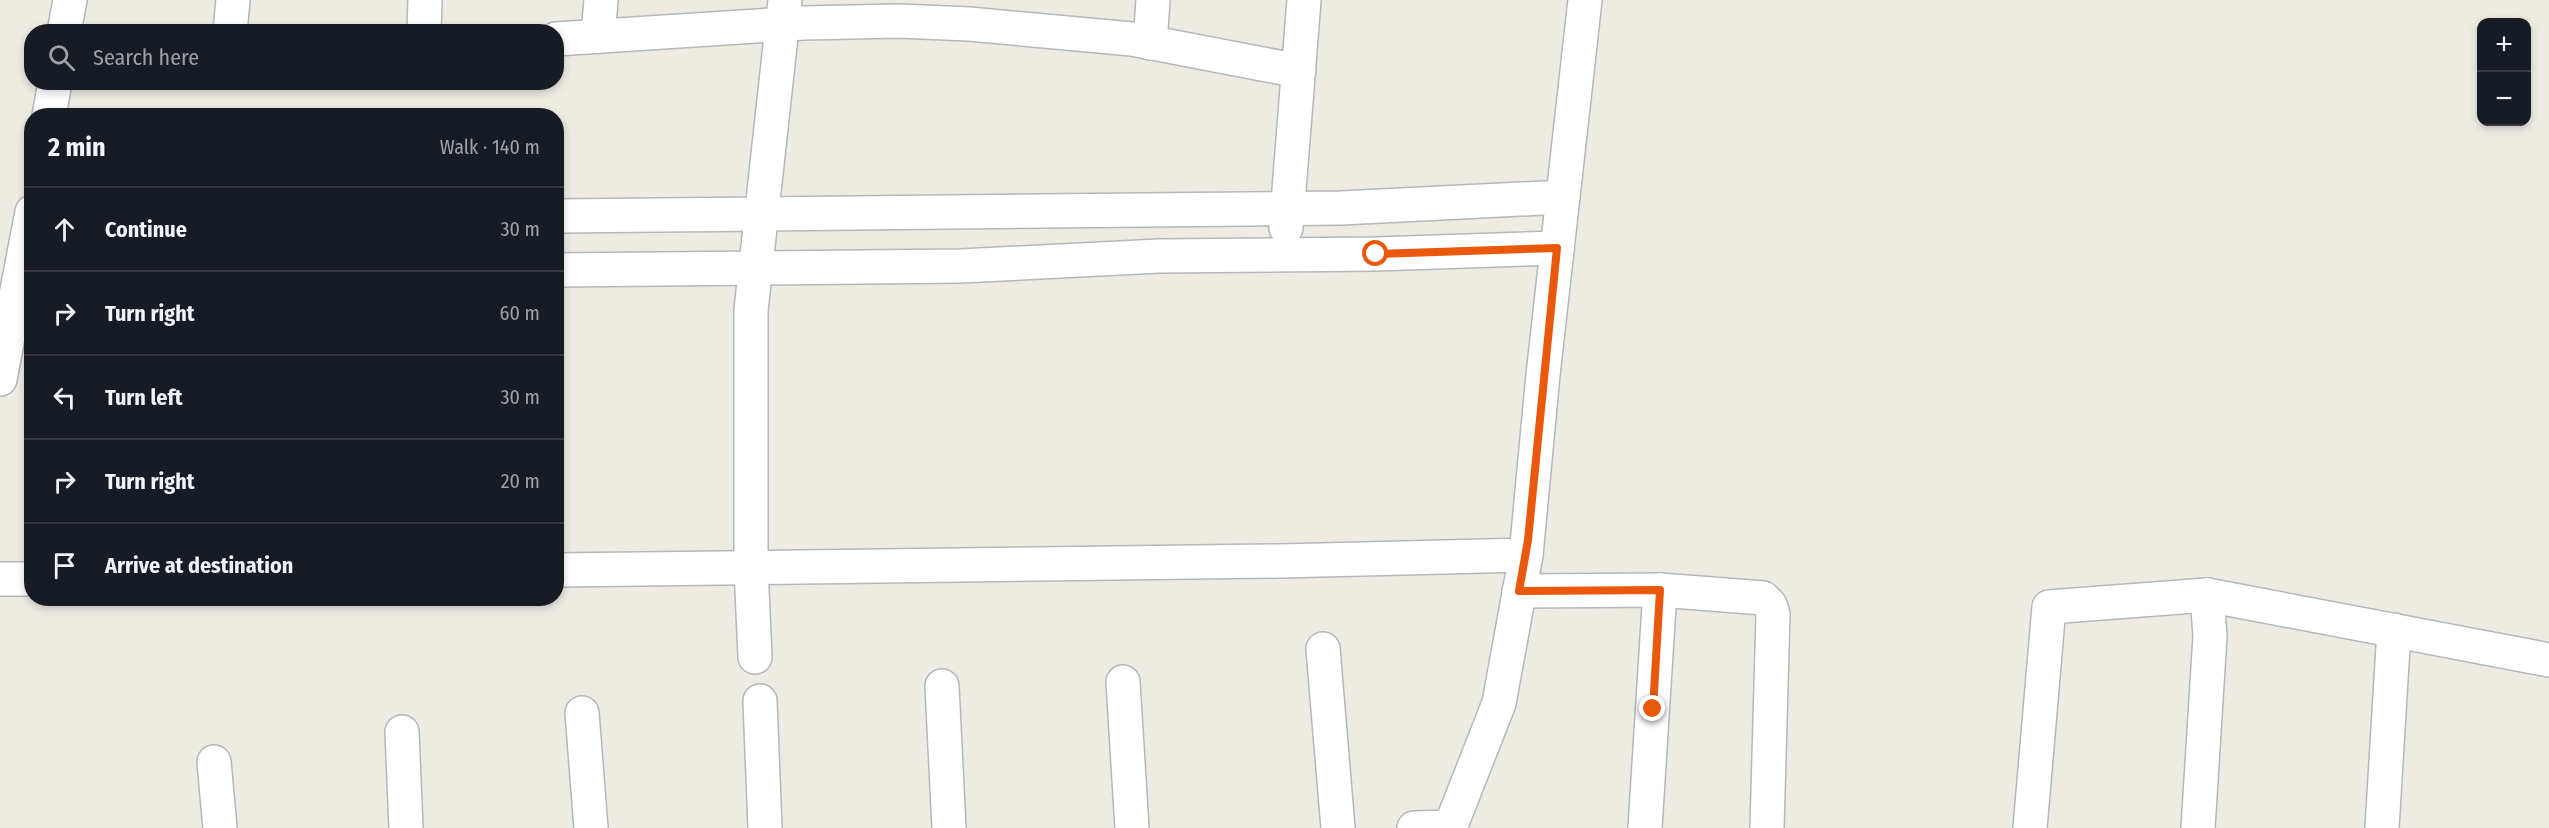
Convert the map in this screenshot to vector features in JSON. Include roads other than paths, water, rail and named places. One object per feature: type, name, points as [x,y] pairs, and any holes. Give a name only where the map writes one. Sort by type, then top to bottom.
[{"type":"street","points":[[66,24],[70,0]]},
{"type":"street","points":[[232,24],[233,0]]},
{"type":"street","points":[[424,24],[425,0]]},
{"type":"street","points":[[598,36],[601,0]]},
{"type":"street","points":[[1150,43],[1153,0]]},
{"type":"street","points":[[1286,255],[1287,208],[1304,0]]},
{"type":"street","points":[[1414,828],[1450,827],[1499,703],[1526,555],[1585,0]]},
{"type":"street","points":[[755,657],[751,567],[751,310],[784,12]]},
{"type":"street","points":[[564,38],[784,12],[899,21],[969,12],[1015,27],[1150,43],[1299,71]]},
{"type":"street","points":[[50,108],[54,90]]},
{"type":"street","points":[[564,216],[1287,208],[1563,197]]},
{"type":"street","points":[[564,270],[961,266],[1159,256],[1557,248]]},
{"type":"street","points":[[0,379],[24,280]]},
{"type":"street","points":[[564,570],[1280,561],[1526,555]]},
{"type":"street","points":[[0,579],[24,579]]},
{"type":"street","points":[[1519,591],[1660,590],[1763,598],[1770,604],[1773,614],[1767,828]]},
{"type":"street","points":[[1645,828],[1660,590]]},
{"type":"street","points":[[2198,828],[2210,636],[2207,596]]},
{"type":"street","points":[[2030,828],[2049,607],[2207,596],[2549,660]]},
{"type":"street","points":[[2382,828],[2394,630]]},
{"type":"street","points":[[1323,649],[1338,828]]},
{"type":"street","points":[[1124,682],[1132,828]]},
{"type":"street","points":[[942,686],[948,828]]},
{"type":"street","points":[[760,701],[765,828]]},
{"type":"street","points":[[582,713],[591,828]]},
{"type":"street","points":[[402,732],[406,828]]},
{"type":"street","points":[[214,762],[220,828]]}]
